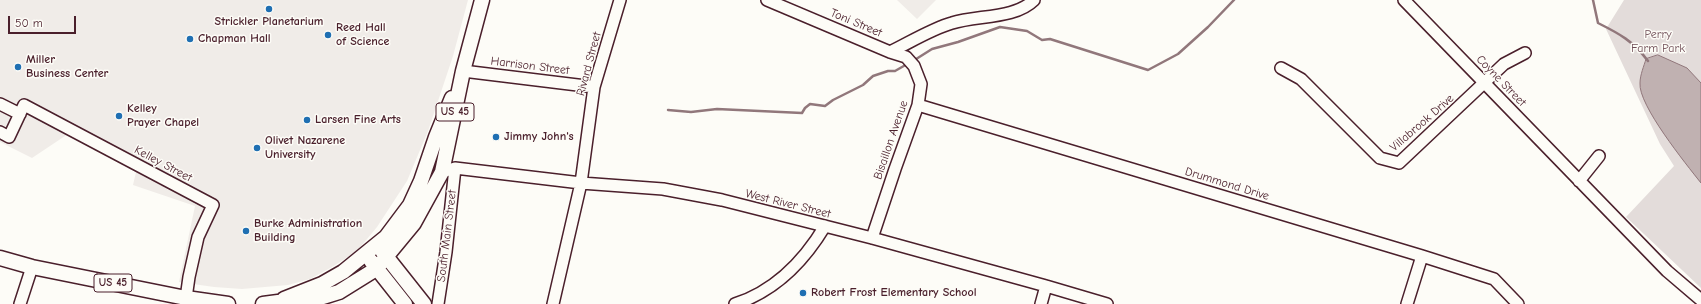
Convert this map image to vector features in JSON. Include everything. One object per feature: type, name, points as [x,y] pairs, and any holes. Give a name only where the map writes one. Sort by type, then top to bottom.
[{"type":"main road","name":"South Main Street","points":[[387,257],[414,223],[449,170],[446,152],[482,0]]},
{"type":"main road","name":"South Main Street","points":[[377,245],[386,237],[410,205],[421,181],[436,137],[464,71]]},
{"type":"main road","name":"US 45","points":[[278,302],[322,284],[343,272],[377,245]]},
{"type":"main road","points":[[377,245],[424,304]]},
{"type":"main road","points":[[366,254],[404,304]]},
{"type":"main road","name":"US 45","points":[[263,304],[278,302],[307,302],[339,292],[376,269],[387,257]]},
{"type":"main road","name":"US 45","points":[[0,258],[32,267],[186,298],[228,304]]},
{"type":"street","name":"Rivard Street","points":[[553,304],[582,183],[594,87],[620,0]]},
{"type":"street","name":"Toni Street","points":[[767,0],[890,52]]},
{"type":"street","points":[[890,52],[951,23],[993,16],[1020,9],[1027,7],[1034,0]]},
{"type":"street","name":"Coyne Street","points":[[1404,0],[1667,271],[1701,300]]},
{"type":"street","name":"Bisaillon Avenue","points":[[872,238],[918,106],[921,84],[914,66],[902,55],[890,52]]},
{"type":"street","name":"Villabrook Drive","points":[[1281,68],[1301,79],[1380,158],[1399,163],[1486,83],[1504,64],[1526,53]]},
{"type":"street","name":"Harrison Street","points":[[464,71],[594,87]]},
{"type":"street","points":[[0,104],[20,114],[9,137],[0,132]]},
{"type":"street","name":"Kelley Street","points":[[20,114],[24,105],[213,205],[198,237],[186,298]]},
{"type":"street","name":"Drummond Drive","points":[[918,106],[1422,256],[1494,279],[1518,304]]},
{"type":"street","points":[[1579,181],[1599,156]]},
{"type":"street","name":"West River Street","points":[[449,170],[663,189],[722,200],[872,238],[1107,304]]},
{"type":"street","name":"South Main Street","points":[[438,304],[446,252],[449,170]]},
{"type":"street","points":[[735,304],[751,299],[780,279],[799,262],[811,248],[825,226]]},
{"type":"street","points":[[1407,304],[1422,256]]},
{"type":"street","points":[[20,304],[32,267]]},
{"type":"street","points":[[1041,304],[1046,286]]},
{"type":"shaded area","name":"Olivet Nazarene University","points":[[0,0],[468,0],[453,56],[428,131],[407,181],[377,227],[357,251],[310,279],[288,285],[242,289],[179,282],[195,206],[133,185],[136,172],[68,134],[32,158],[0,142]]},
{"type":"shaded area","points":[[897,0],[936,0],[917,19]]},
{"type":"shaded area","points":[[1658,55],[1687,68],[1701,83],[1701,183],[1654,119],[1641,93],[1640,80],[1646,59]]},
{"type":"green space","name":"Perry Farm Park","points":[[1624,0],[1701,0],[1701,288],[1626,217],[1674,166],[1660,144],[1606,29]]},
{"type":"waterway","points":[[913,61],[932,49],[958,42],[1000,27],[1027,31],[1042,40],[1050,39],[1148,70],[1178,54],[1208,27],[1234,0]]},
{"type":"waterway","points":[[1593,0],[1598,23],[1626,39],[1637,48],[1648,61]]},
{"type":"waterway","points":[[668,110],[691,112],[717,109],[802,113],[810,104],[825,106],[833,100],[863,85],[873,76],[888,71],[895,71],[909,63]]},
{"type":"place","name":"Strickler Planetarium","points":[[269,9]]},
{"type":"place","name":"Reed Hall of Science","points":[[328,35]]},
{"type":"place","name":"Chapman Hall","points":[[190,39]]},
{"type":"place","name":"Miller Business Center","points":[[18,67]]},
{"type":"place","name":"Kelley Prayer Chapel","points":[[119,116]]},
{"type":"place","name":"Larsen Fine Arts","points":[[307,120]]},
{"type":"place","name":"Jimmy John's","points":[[496,137]]},
{"type":"place","name":"Olivet Nazarene University","points":[[257,148]]},
{"type":"place","name":"Burke Administration Building","points":[[246,231]]},
{"type":"place","name":"Robert Frost Elementary School","points":[[803,293]]}]
